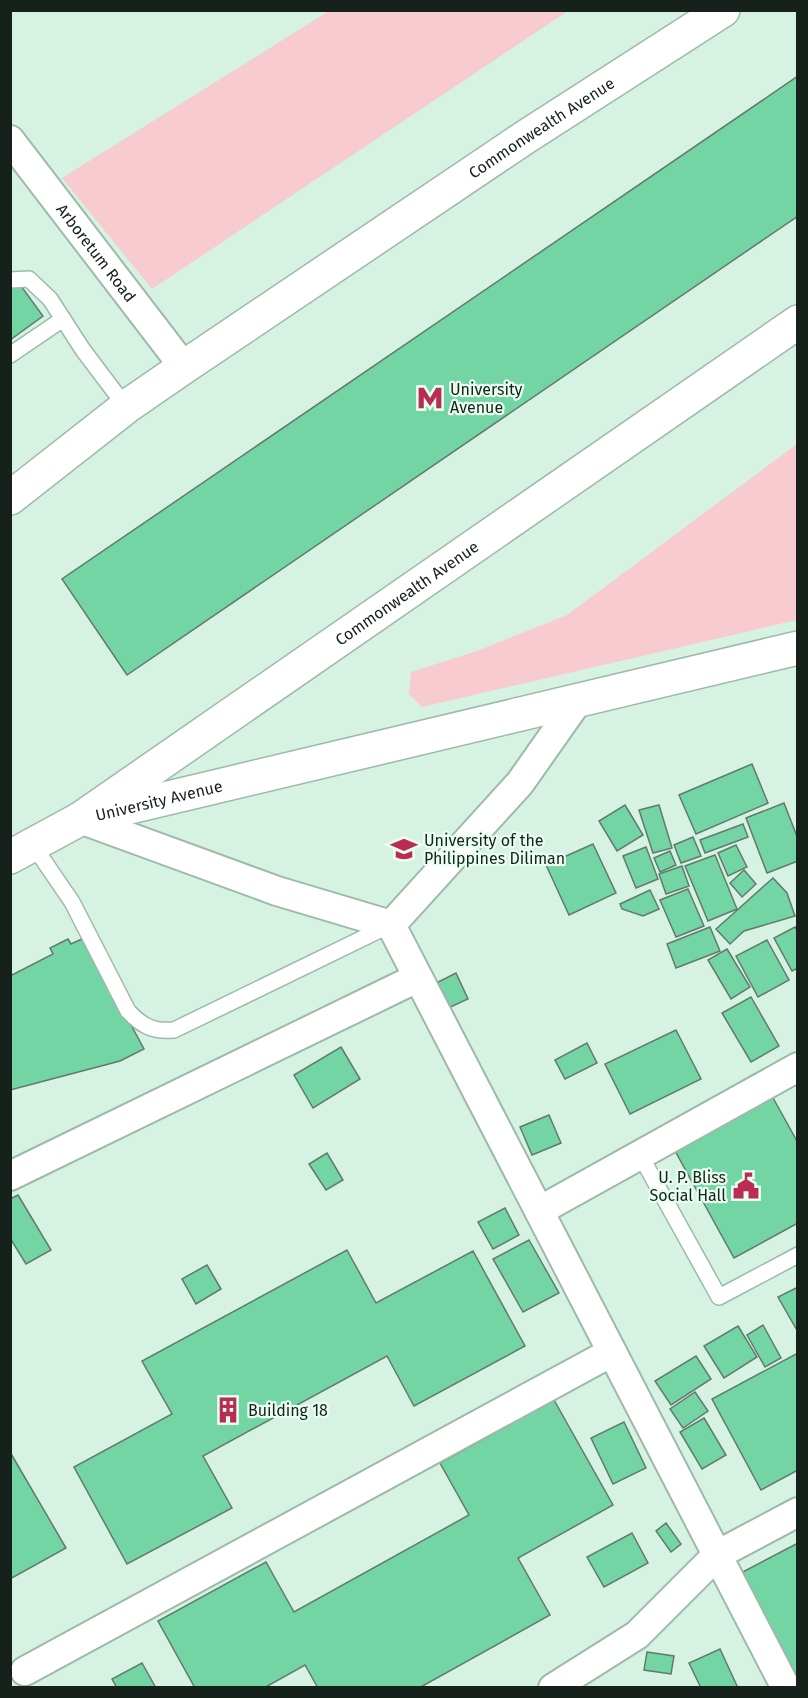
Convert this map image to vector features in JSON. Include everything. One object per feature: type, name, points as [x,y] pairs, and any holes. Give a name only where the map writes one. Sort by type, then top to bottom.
[{"type":"main road","name":"Commonwealth Avenue","points":[[10,498],[126,407],[184,366],[524,138],[723,10]]},
{"type":"main road","name":"Commonwealth Avenue","points":[[22,851],[80,819],[798,322]]},
{"type":"main road","name":"University Avenue","points":[[80,819],[798,648]]},
{"type":"street","name":"Arboretum Road","points":[[10,140],[184,366]]},
{"type":"street","points":[[391,925],[520,783],[577,702]]},
{"type":"street","points":[[80,819],[277,891],[391,925],[786,1688]]},
{"type":"street","points":[[10,1176],[417,978]]},
{"type":"street","points":[[539,1210],[798,1067]]},
{"type":"street","points":[[25,1671],[612,1352]]},
{"type":"street","points":[[553,1688],[637,1635],[717,1555],[798,1512]]},
{"type":"lane","points":[[10,280],[29,279],[50,299],[126,407]]},
{"type":"lane","points":[[10,355],[63,319]]},
{"type":"lane","points":[[22,851],[72,902],[128,1011],[140,1024],[159,1031],[174,1030],[391,925]]},
{"type":"lane","points":[[639,1153],[719,1297],[798,1255]]},
{"type":"shaded area","points":[[329,11],[568,11],[152,289],[62,178]]},
{"type":"shaded area","points":[[797,444],[797,620],[422,707],[409,694],[411,672],[477,651],[567,615]]},
{"type":"building","name":"University Avenue","points":[[798,76],[798,216],[127,675],[62,579]]},
{"type":"building","points":[[10,271],[43,316],[10,340]]},
{"type":"building","points":[[752,764],[768,803],[696,834],[679,795]]},
{"type":"building","points":[[784,803],[798,839],[798,861],[767,873],[746,818]]},
{"type":"building","points":[[625,805],[643,835],[617,851],[599,821]]},
{"type":"building","points":[[659,805],[672,848],[653,853],[639,810]]},
{"type":"building","points":[[743,824],[748,837],[705,853],[700,840]]},
{"type":"building","points":[[693,837],[701,856],[681,863],[674,845]]},
{"type":"building","points":[[593,844],[616,893],[569,915],[546,865]]},
{"type":"building","points":[[736,845],[747,867],[728,876],[718,853]]},
{"type":"building","points":[[646,847],[658,879],[636,888],[623,856]]},
{"type":"building","points":[[670,851],[676,865],[660,872],[654,858]]},
{"type":"building","points":[[715,855],[737,909],[708,921],[685,866]]},
{"type":"building","points":[[682,866],[689,886],[666,894],[659,874]]},
{"type":"building","points":[[744,870],[756,884],[742,897],[730,883]]},
{"type":"building","points":[[773,878],[787,893],[795,916],[744,931],[730,944],[716,929]]},
{"type":"building","points":[[688,889],[704,926],[676,937],[660,900]]},
{"type":"building","points":[[650,890],[659,909],[643,916],[622,909],[620,904]]},
{"type":"building","points":[[710,927],[720,951],[676,968],[667,944]]},
{"type":"building","points":[[795,927],[798,932],[798,968],[792,971],[774,938]]},
{"type":"building","points":[[84,938],[144,1049],[120,1061],[10,1090],[10,976],[53,954],[50,948],[68,939],[71,944]]},
{"type":"building","points":[[767,940],[789,980],[758,997],[736,956]]},
{"type":"building","points":[[727,949],[750,987],[731,999],[708,960]]},
{"type":"building","points":[[456,973],[468,999],[444,1010],[432,985]]},
{"type":"building","points":[[751,997],[779,1046],[751,1062],[722,1013]]},
{"type":"building","points":[[676,1030],[701,1079],[630,1114],[605,1064]]},
{"type":"building","points":[[587,1043],[597,1063],[565,1079],[555,1060]]},
{"type":"building","points":[[341,1047],[360,1079],[313,1108],[294,1075]]},
{"type":"building","name":"U. P. Bliss Social Hall","points":[[772,1096],[798,1143],[798,1223],[734,1258],[674,1149]]},
{"type":"building","points":[[549,1115],[561,1143],[532,1155],[520,1127]]},
{"type":"building","points":[[327,1153],[343,1180],[326,1190],[309,1164]]},
{"type":"building","points":[[18,1195],[51,1250],[26,1264],[10,1238],[10,1199]]},
{"type":"building","points":[[505,1208],[519,1235],[493,1249],[478,1222]]},
{"type":"building","points":[[529,1240],[559,1293],[523,1312],[493,1259]]},
{"type":"building","name":"Building 18","points":[[347,1250],[376,1303],[473,1251],[525,1346],[414,1406],[387,1356],[203,1456],[232,1508],[127,1564],[74,1467],[172,1414],[142,1361]]},
{"type":"building","points":[[207,1265],[221,1289],[196,1304],[182,1279]]},
{"type":"building","points":[[798,1287],[798,1332],[778,1297]]},
{"type":"building","points":[[763,1325],[781,1358],[765,1367],[747,1335]]},
{"type":"building","points":[[738,1326],[757,1357],[724,1378],[704,1346]]},
{"type":"building","points":[[798,1353],[798,1470],[761,1490],[712,1399]]},
{"type":"building","points":[[696,1356],[711,1379],[671,1405],[655,1381]]},
{"type":"building","points":[[695,1392],[708,1411],[683,1428],[670,1409]]},
{"type":"building","points":[[554,1400],[613,1505],[518,1558],[550,1615],[419,1688],[318,1688],[305,1665],[264,1688],[195,1688],[158,1621],[266,1562],[294,1612],[469,1515],[440,1463]]},
{"type":"building","points":[[704,1418],[726,1455],[702,1469],[680,1432]]},
{"type":"building","points":[[624,1422],[646,1468],[613,1484],[591,1438]]},
{"type":"building","points":[[10,1452],[66,1548],[10,1579]]},
{"type":"building","points":[[666,1523],[681,1544],[671,1552],[656,1531]]},
{"type":"building","points":[[632,1533],[648,1563],[604,1587],[587,1557]]},
{"type":"building","points":[[798,1543],[798,1680],[735,1576]]},
{"type":"building","points":[[720,1649],[738,1688],[701,1688],[689,1663]]},
{"type":"building","points":[[647,1652],[674,1656],[671,1674],[644,1670]]},
{"type":"building","points":[[142,1663],[156,1688],[117,1688],[112,1679]]},
{"type":"place","name":"University Avenue","points":[[430,398]]},
{"type":"place","name":"University of the Philippines Diliman","points":[[404,849]]},
{"type":"place","name":"U. P. Bliss Social Hall","points":[[746,1186]]},
{"type":"place","name":"Building 18","points":[[228,1410]]}]
